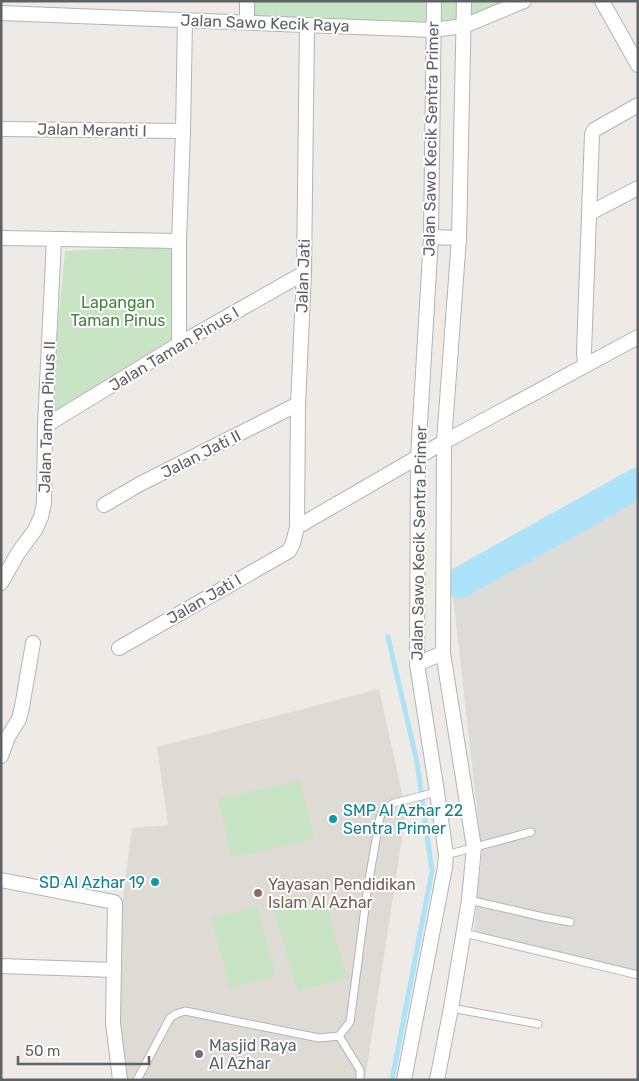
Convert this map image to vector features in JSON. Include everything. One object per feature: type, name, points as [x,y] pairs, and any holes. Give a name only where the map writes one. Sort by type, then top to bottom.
[{"type":"street","points":[[247,1],[247,22]]},
{"type":"street","name":"Jalan Sawo Kecik Sentra Primer","points":[[404,1080],[446,855],[417,664],[418,457],[431,237],[434,1]]},
{"type":"street","name":"Jalan Sawo Kecik Sentra Primer","points":[[437,1080],[470,900],[474,847],[443,654],[444,442],[459,238],[464,1]]},
{"type":"street","name":"Jalan Sawo Kecik Raya","points":[[1,13],[433,30],[464,26],[524,1]]},
{"type":"street","points":[[602,1],[638,65]]},
{"type":"street","points":[[179,344],[179,241],[185,20]]},
{"type":"street","name":"Jalan Jati","points":[[288,551],[294,543],[297,528],[298,404],[304,273],[307,24]]},
{"type":"street","points":[[585,365],[592,134],[594,130],[638,105]]},
{"type":"street","name":"Jalan Meranti I","points":[[1,129],[183,131]]},
{"type":"street","points":[[590,213],[638,188]]},
{"type":"street","points":[[431,237],[459,238]]},
{"type":"street","points":[[1,238],[179,241]]},
{"type":"street","name":"Jalan Taman Pinus II","points":[[1,583],[18,553],[35,530],[41,517],[44,503],[45,426],[54,239]]},
{"type":"street","name":"Jalan Taman Pinus I","points":[[45,426],[179,344],[304,273]]},
{"type":"street","points":[[297,528],[444,442],[638,337]]},
{"type":"street","name":"Jalan Jati II","points":[[104,504],[298,404]]},
{"type":"street","name":"Jalan Jati I","points":[[119,648],[288,551]]},
{"type":"street","points":[[1,756],[8,737],[19,719],[33,643]]},
{"type":"street","points":[[417,664],[443,654]]},
{"type":"street","points":[[1,880],[114,902],[113,1023],[120,1080]]},
{"type":"street","points":[[1,966],[114,970]]},
{"type":"lane","points":[[137,1080],[170,1018],[185,1011],[319,1038],[339,1036],[350,1022],[368,885],[380,817],[384,809],[394,803],[435,792]]},
{"type":"lane","points":[[446,855],[531,832]]},
{"type":"lane","points":[[470,900],[570,922]]},
{"type":"lane","points":[[464,933],[638,975]]},
{"type":"lane","points":[[451,1008],[538,1024]]},
{"type":"lane","points":[[339,1036],[360,1070],[360,1080]]},
{"type":"shaded area","points":[[638,495],[638,973],[474,931],[482,852],[453,597]]},
{"type":"shaded area","name":"Yayasan Pendidikan Islam Al Azhar","points":[[379,689],[406,812],[365,1080],[119,1080],[122,905],[132,828],[168,825],[157,747]]},
{"type":"green space","points":[[247,1],[518,1],[464,26],[247,22]]},
{"type":"green space","name":"Lapangan Taman Pinus","points":[[173,246],[178,341],[48,425],[65,251]]},
{"type":"green space","points":[[300,780],[314,839],[232,858],[218,799]]},
{"type":"green space","points":[[324,896],[347,978],[298,992],[274,910]]},
{"type":"green space","points":[[257,906],[276,976],[230,988],[211,918]]},
{"type":"waterway","points":[[459,583],[638,483]]},
{"type":"waterway","points":[[388,637],[417,762],[432,871],[392,1080]]},
{"type":"place","name":"SMP Al Azhar 22 Sentra Primer","points":[[333,819]]},
{"type":"place","name":"SD Al Azhar 19","points":[[155,882]]},
{"type":"place","name":"Yayasan Pendidikan Islam Al Azhar","points":[[258,893]]},
{"type":"place","name":"Masjid Raya Al Azhar","points":[[199,1054]]}]
